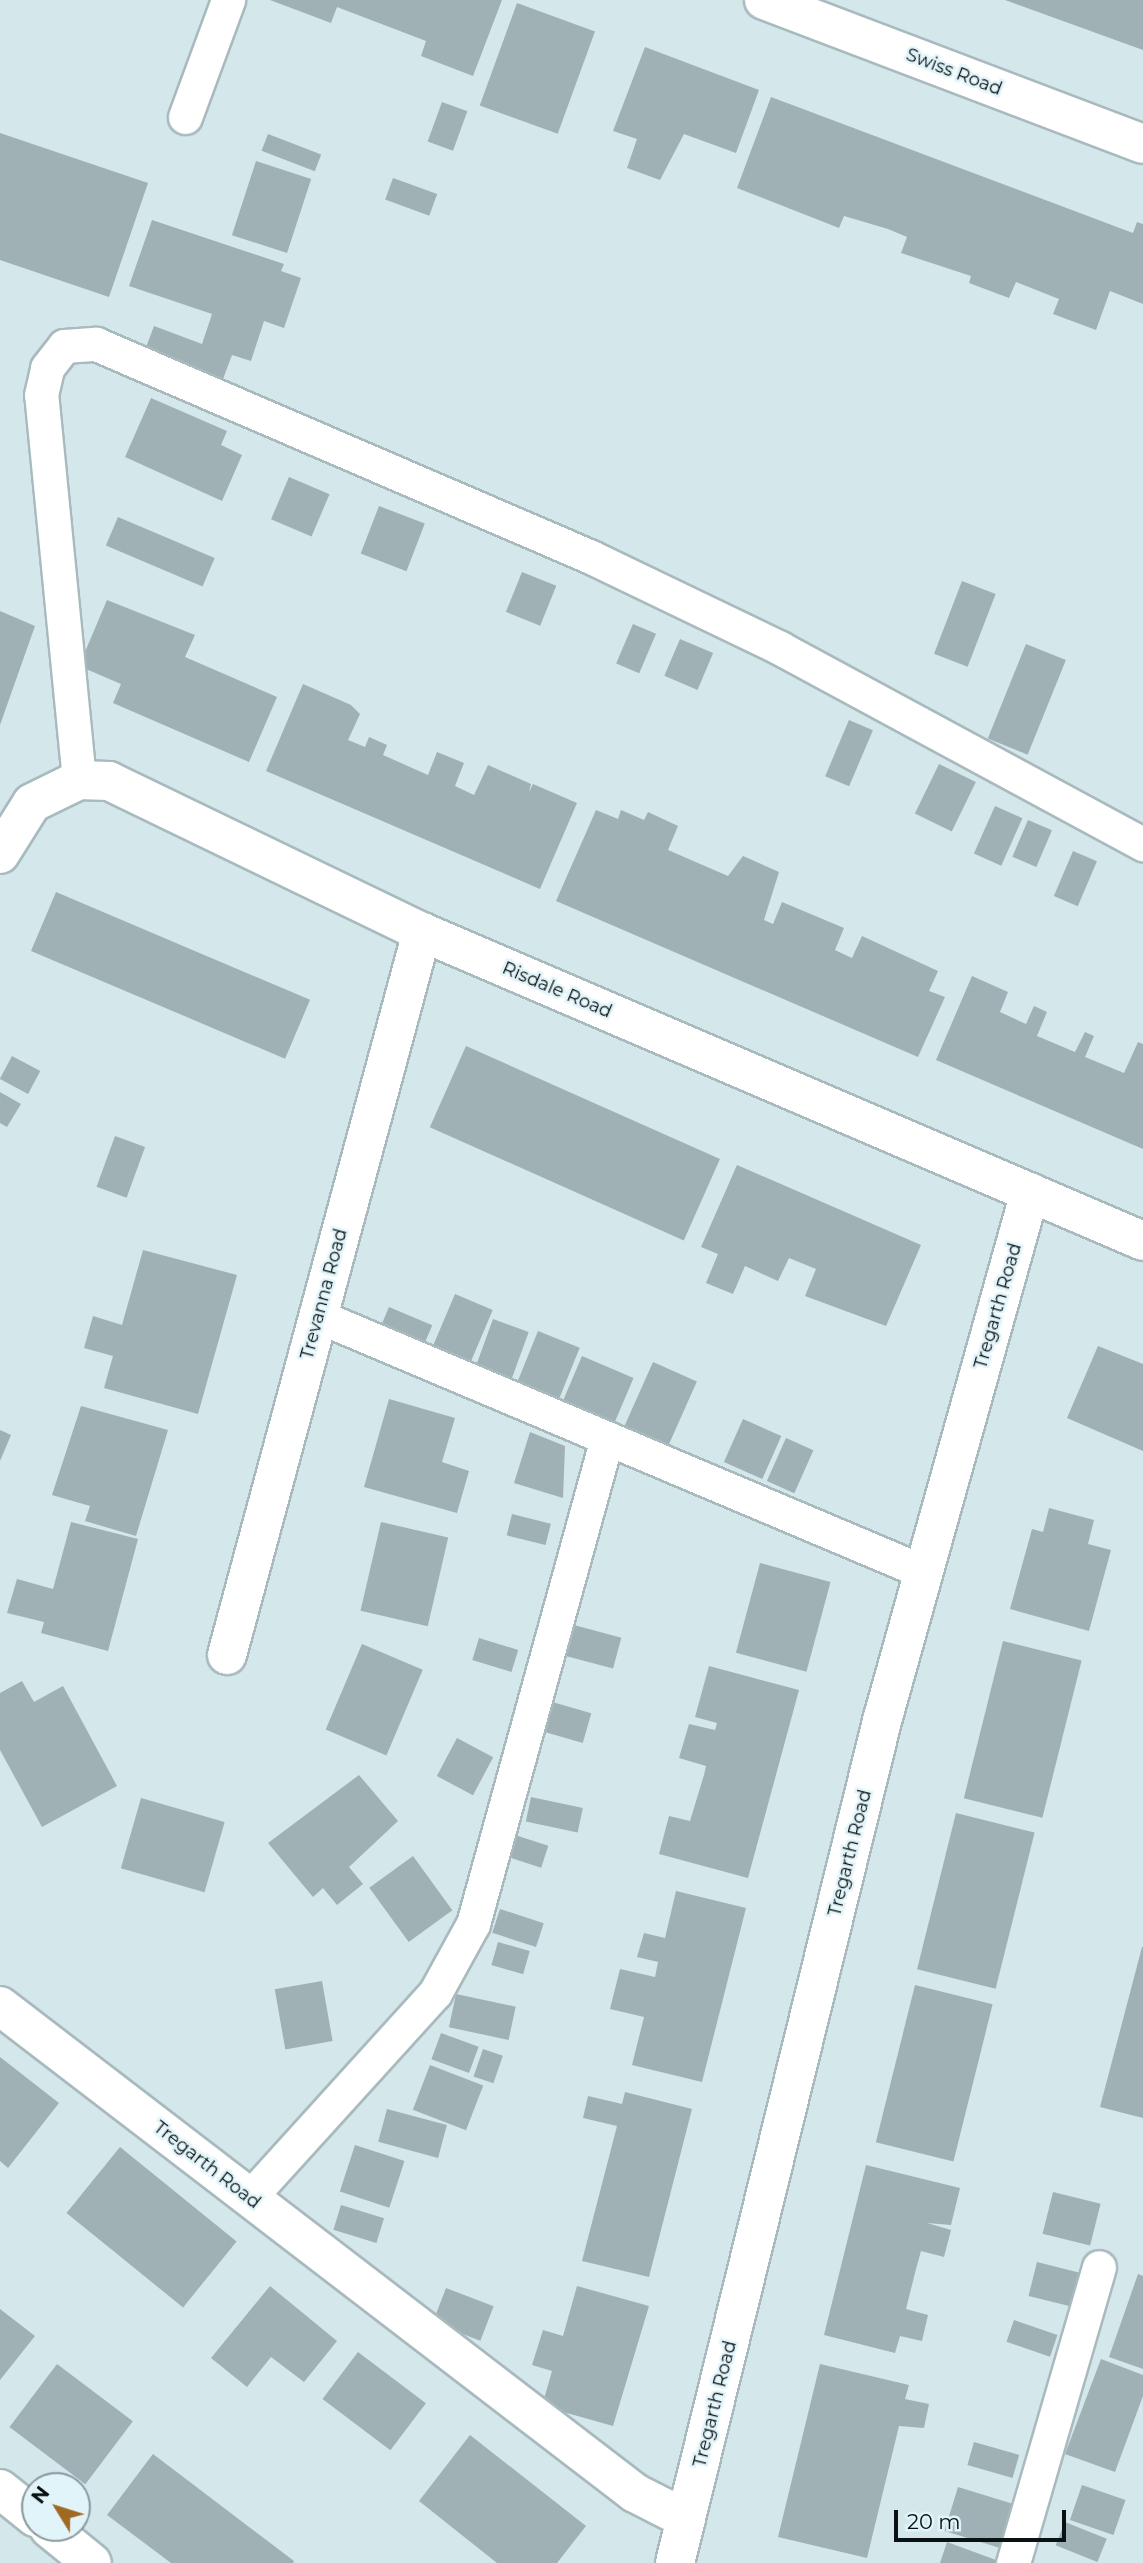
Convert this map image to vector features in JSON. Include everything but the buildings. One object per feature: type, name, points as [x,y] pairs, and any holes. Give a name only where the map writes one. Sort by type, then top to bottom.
[{"type":"street","name":"Swiss Road","points":[[764,0],[1143,144]]},
{"type":"street","points":[[0,854],[32,803],[79,780]]},
{"type":"street","name":"Risdale Road","points":[[79,780],[109,781],[422,932],[1143,1241]]},
{"type":"street","name":"Trevanna Road","points":[[227,1655],[422,932]]},
{"type":"street","name":"Tregarth Road","points":[[675,2563],[924,1572],[1030,1192]]},
{"type":"street","name":"Tregarth Road","points":[[0,2006],[635,2493],[687,2519]]},
{"type":"street","points":[[0,2489],[21,2506]]},
{"type":"street","points":[[66,2542],[92,2563]]},
{"type":"lane","points":[[185,117],[228,0]]},
{"type":"lane","points":[[79,780],[41,395],[47,368],[64,346],[96,344],[591,557],[890,705],[1143,844]]},
{"type":"lane","points":[[318,1316],[924,1572]]},
{"type":"lane","points":[[249,2198],[435,1993],[473,1924],[607,1438]]},
{"type":"lane","points":[[1013,2563],[1099,2267]]}]
